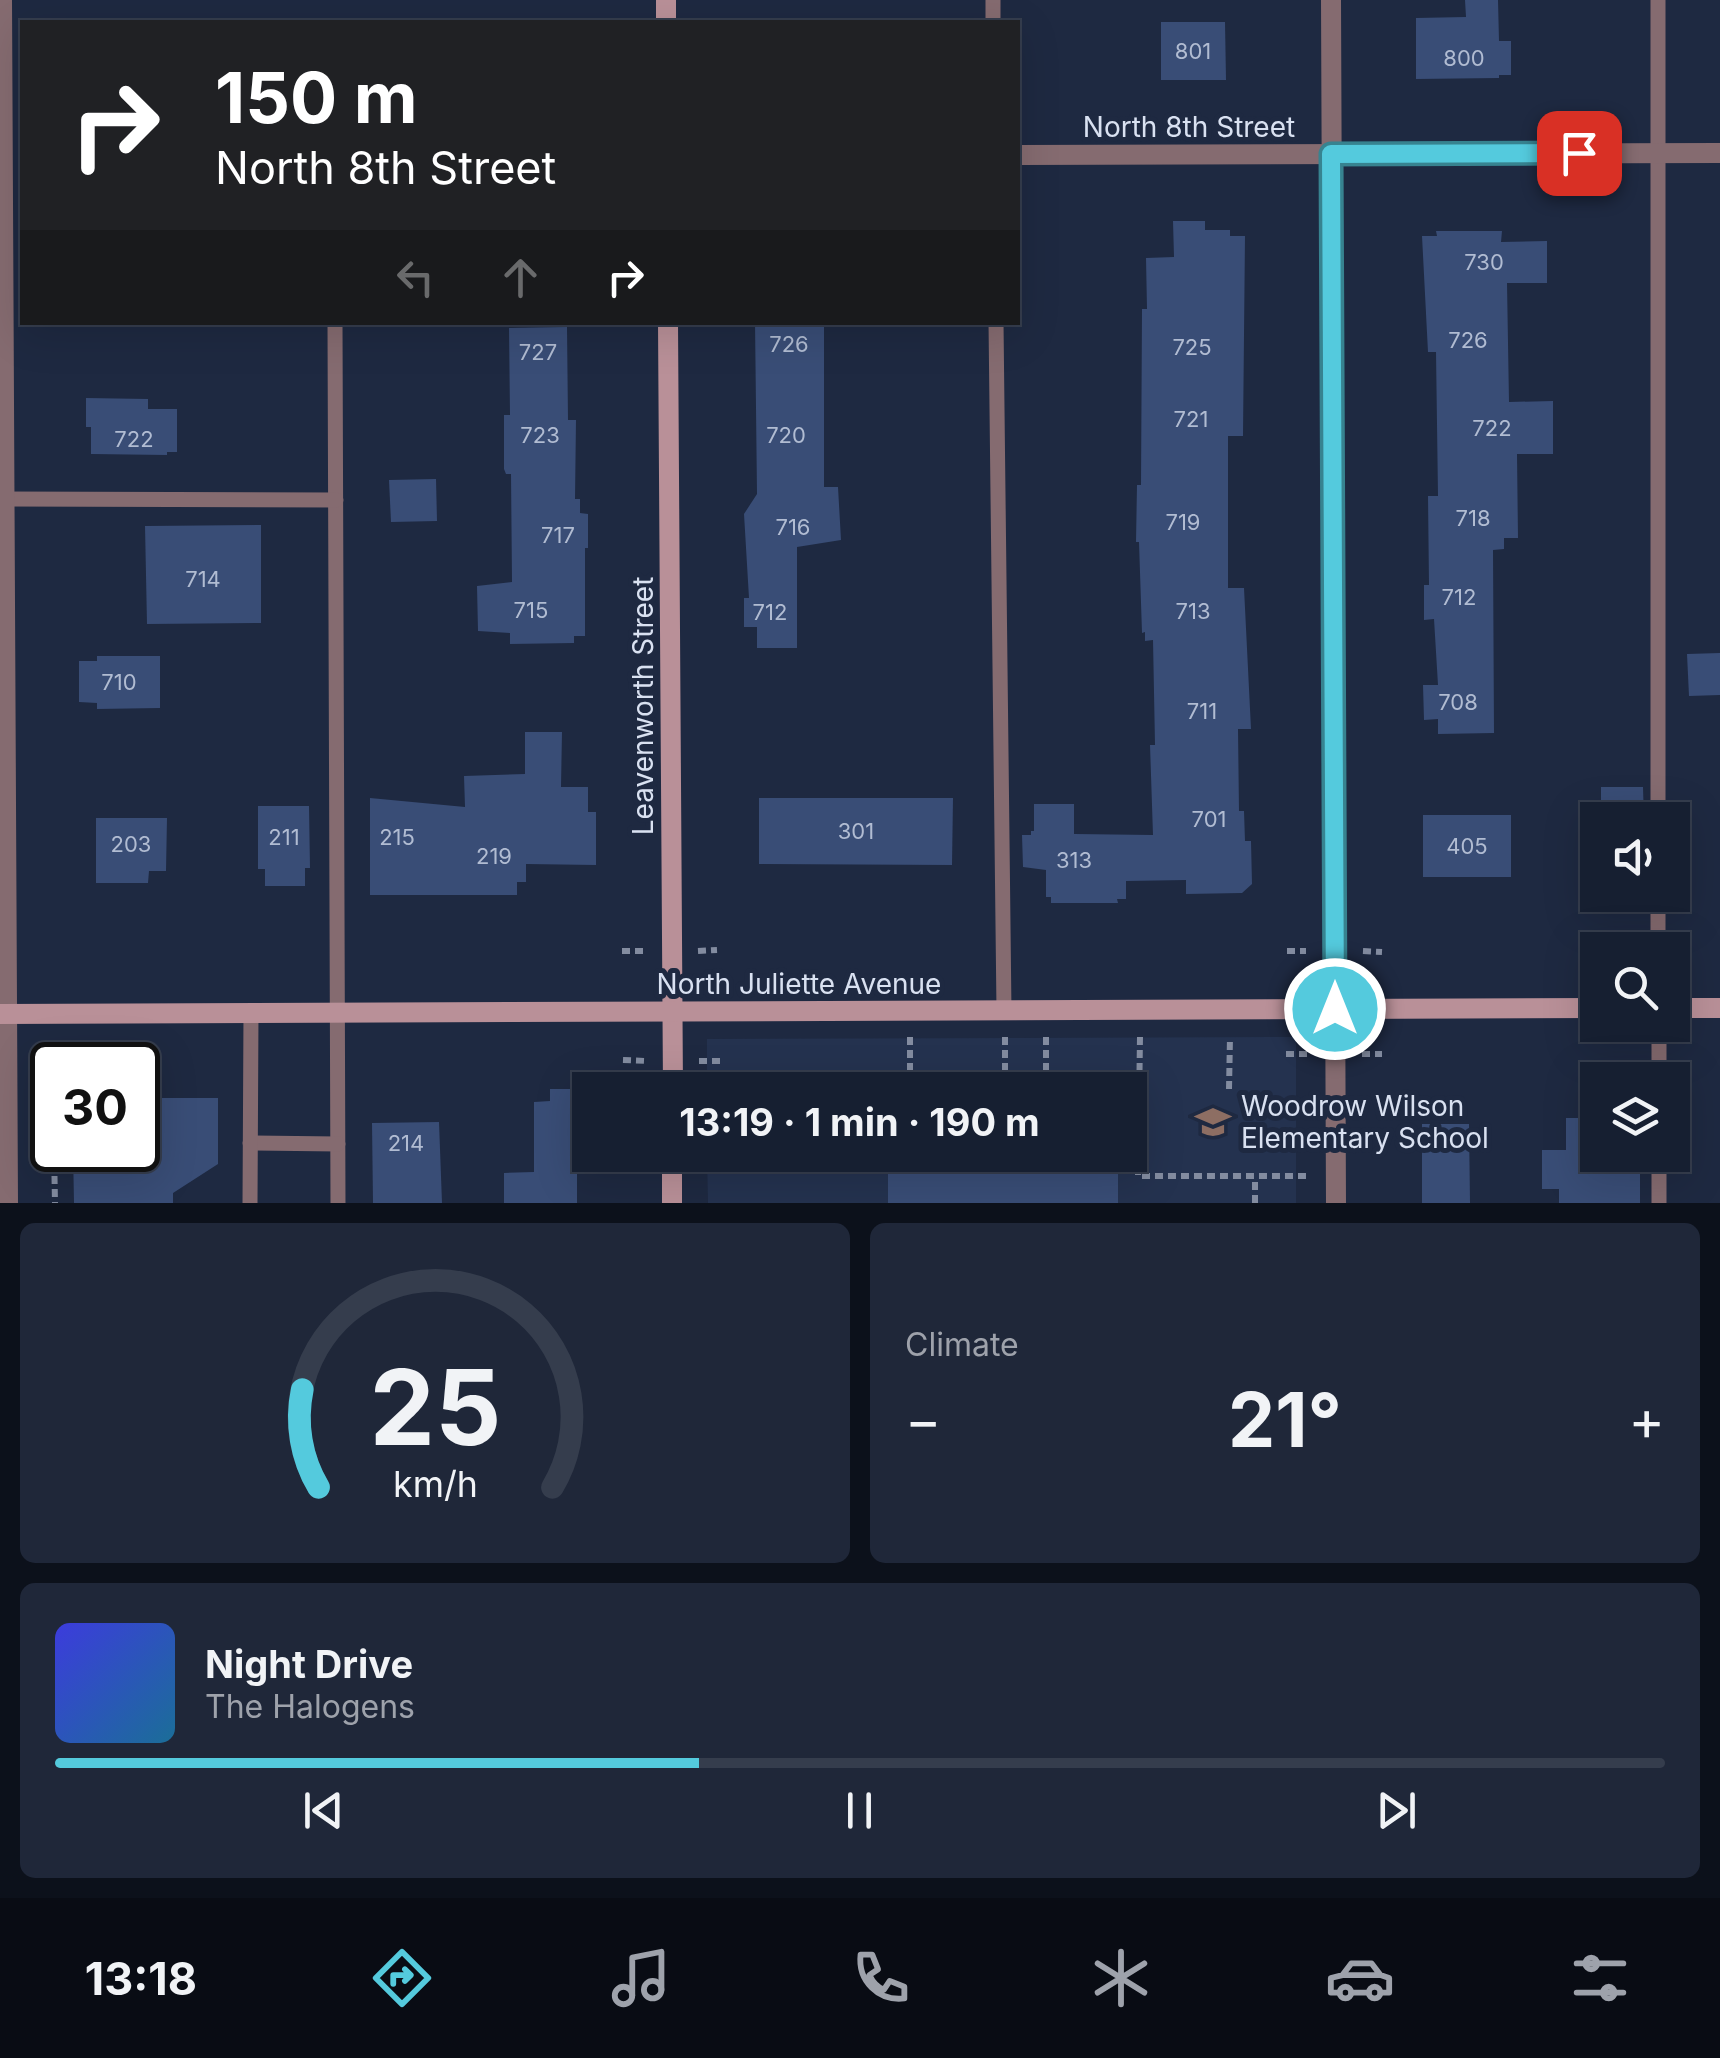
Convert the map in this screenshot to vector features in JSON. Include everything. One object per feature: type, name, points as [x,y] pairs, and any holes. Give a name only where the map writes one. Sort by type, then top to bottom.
[{"type":"street","points":[[2,0],[8,157],[4,1014],[8,1203]]},
{"type":"street","points":[[1330,0],[1336,1203]]},
{"type":"street","name":"North 8th Street","points":[[1020,154],[1720,153]]},
{"type":"street","name":"Leavenworth Street","points":[[668,325],[672,1072]]},
{"type":"street","name":"North Juliette Avenue","points":[[4,1014],[1580,1008]]},
{"type":"street","points":[[1690,1008],[1720,1008]]},
{"type":"street","points":[[672,1172],[672,1203]]},
{"type":"lane","points":[[1658,0],[1658,802]]},
{"type":"lane","points":[[335,325],[338,1203]]},
{"type":"lane","points":[[996,325],[1004,1010]]},
{"type":"lane","points":[[5,499],[336,500]]},
{"type":"lane","points":[[250,1203],[251,1013]]},
{"type":"lane","points":[[250,1143],[338,1144]]},
{"type":"lane","points":[[1659,1172],[1659,1203]]},
{"type":"path","points":[[1004,1010],[1005,1072]]},
{"type":"path","points":[[910,1011],[910,1072]]},
{"type":"path","points":[[1046,1011],[1046,1072]]},
{"type":"path","points":[[1140,1011],[1138,1176],[1336,1176]]},
{"type":"path","points":[[1229,1088],[1230,1011]]},
{"type":"path","points":[[54,1172],[55,1203]]},
{"type":"path","points":[[1255,1176],[1255,1203]]},
{"type":"shaded area","name":"Woodrow Wilson Elementary School","points":[[1296,1037],[1296,1203],[708,1203],[707,1172],[1147,1172],[1147,1072],[707,1072],[707,1039]]},
{"type":"building","points":[[1465,0],[1498,0],[1499,41],[1511,41],[1511,75],[1416,79],[1416,18],[1466,17]]},
{"type":"building","points":[[1161,22],[1225,22],[1226,80],[1161,80]]},
{"type":"building","points":[[1173,221],[1205,221],[1205,230],[1230,230],[1230,236],[1245,236],[1243,436],[1228,436],[1228,588],[1244,588],[1251,729],[1238,729],[1239,811],[1244,811],[1245,841],[1251,841],[1252,884],[1242,893],[1186,894],[1186,880],[1126,881],[1126,899],[1117,899],[1118,903],[1051,903],[1051,897],[1046,897],[1046,870],[1023,867],[1022,835],[1034,831],[1034,804],[1074,804],[1074,834],[1153,835],[1153,640],[1145,641],[1145,632],[1142,633],[1136,542],[1137,485],[1141,485],[1142,309],[1147,309],[1146,258],[1174,257]]},
{"type":"building","points":[[1436,231],[1502,231],[1501,242],[1547,241],[1547,283],[1507,283],[1509,402],[1553,401],[1553,454],[1517,454],[1518,538],[1504,538],[1504,549],[1493,550],[1494,733],[1438,734],[1438,719],[1424,720],[1423,685],[1438,685],[1434,619],[1424,620],[1424,585],[1429,585],[1428,496],[1438,496],[1436,352],[1428,352],[1422,236],[1437,236]]},
{"type":"building","points":[[755,325],[824,325],[824,487],[838,487],[841,540],[797,547],[797,648],[757,648],[757,627],[744,627],[744,598],[749,598],[744,514],[757,494]]},
{"type":"building","points":[[567,327],[568,420],[576,420],[575,499],[580,499],[580,513],[588,514],[585,636],[574,636],[574,643],[510,644],[510,633],[478,631],[477,586],[512,582],[511,474],[504,469],[504,415],[510,415],[509,328]]},
{"type":"building","points":[[86,398],[148,399],[148,409],[177,409],[177,452],[91,454]]},
{"type":"building","points":[[436,479],[437,521],[391,522],[389,480]]},
{"type":"building","points":[[261,525],[261,623],[147,624],[145,526]]},
{"type":"building","points":[[1720,653],[1720,695],[1689,696],[1687,654]]},
{"type":"building","points":[[97,656],[160,656],[160,708],[97,709],[97,703],[79,702],[79,661],[97,661]]},
{"type":"building","points":[[525,732],[562,732],[561,787],[588,787],[588,812],[596,812],[596,865],[526,864],[526,882],[517,882],[517,895],[370,895],[370,798],[465,807],[464,776],[525,774]]},
{"type":"building","points":[[1601,787],[1643,787],[1643,802],[1601,802]]},
{"type":"building","points":[[759,798],[953,798],[952,865],[759,864]]},
{"type":"building","points":[[258,806],[309,806],[310,868],[305,868],[305,886],[265,886],[265,869],[258,869]]},
{"type":"building","points":[[1423,815],[1511,815],[1511,877],[1423,877]]},
{"type":"building","points":[[96,818],[167,818],[166,871],[149,871],[148,883],[96,883]]},
{"type":"building","points":[[550,1089],[572,1089],[572,1172],[577,1172],[577,1203],[504,1203],[504,1173],[534,1172],[534,1102],[550,1101]]},
{"type":"building","points":[[160,1098],[218,1098],[218,1164],[173,1193],[173,1203],[74,1203],[73,1172],[160,1172]]},
{"type":"building","points":[[1566,1118],[1580,1118],[1580,1172],[1640,1172],[1640,1203],[1559,1203],[1559,1189],[1542,1189],[1542,1150],[1566,1150]]},
{"type":"building","points":[[439,1122],[442,1203],[373,1203],[372,1123]]},
{"type":"building","points":[[1422,1124],[1469,1124],[1470,1203],[1422,1203]]},
{"type":"building","points":[[888,1172],[1118,1172],[1118,1203],[888,1203]]},
{"type":"place","name":"Woodrow Wilson Elementary School","points":[[1213,1122]]},
{"type":"route","points":[[1335,1009],[1331,154],[1579,153]]}]
